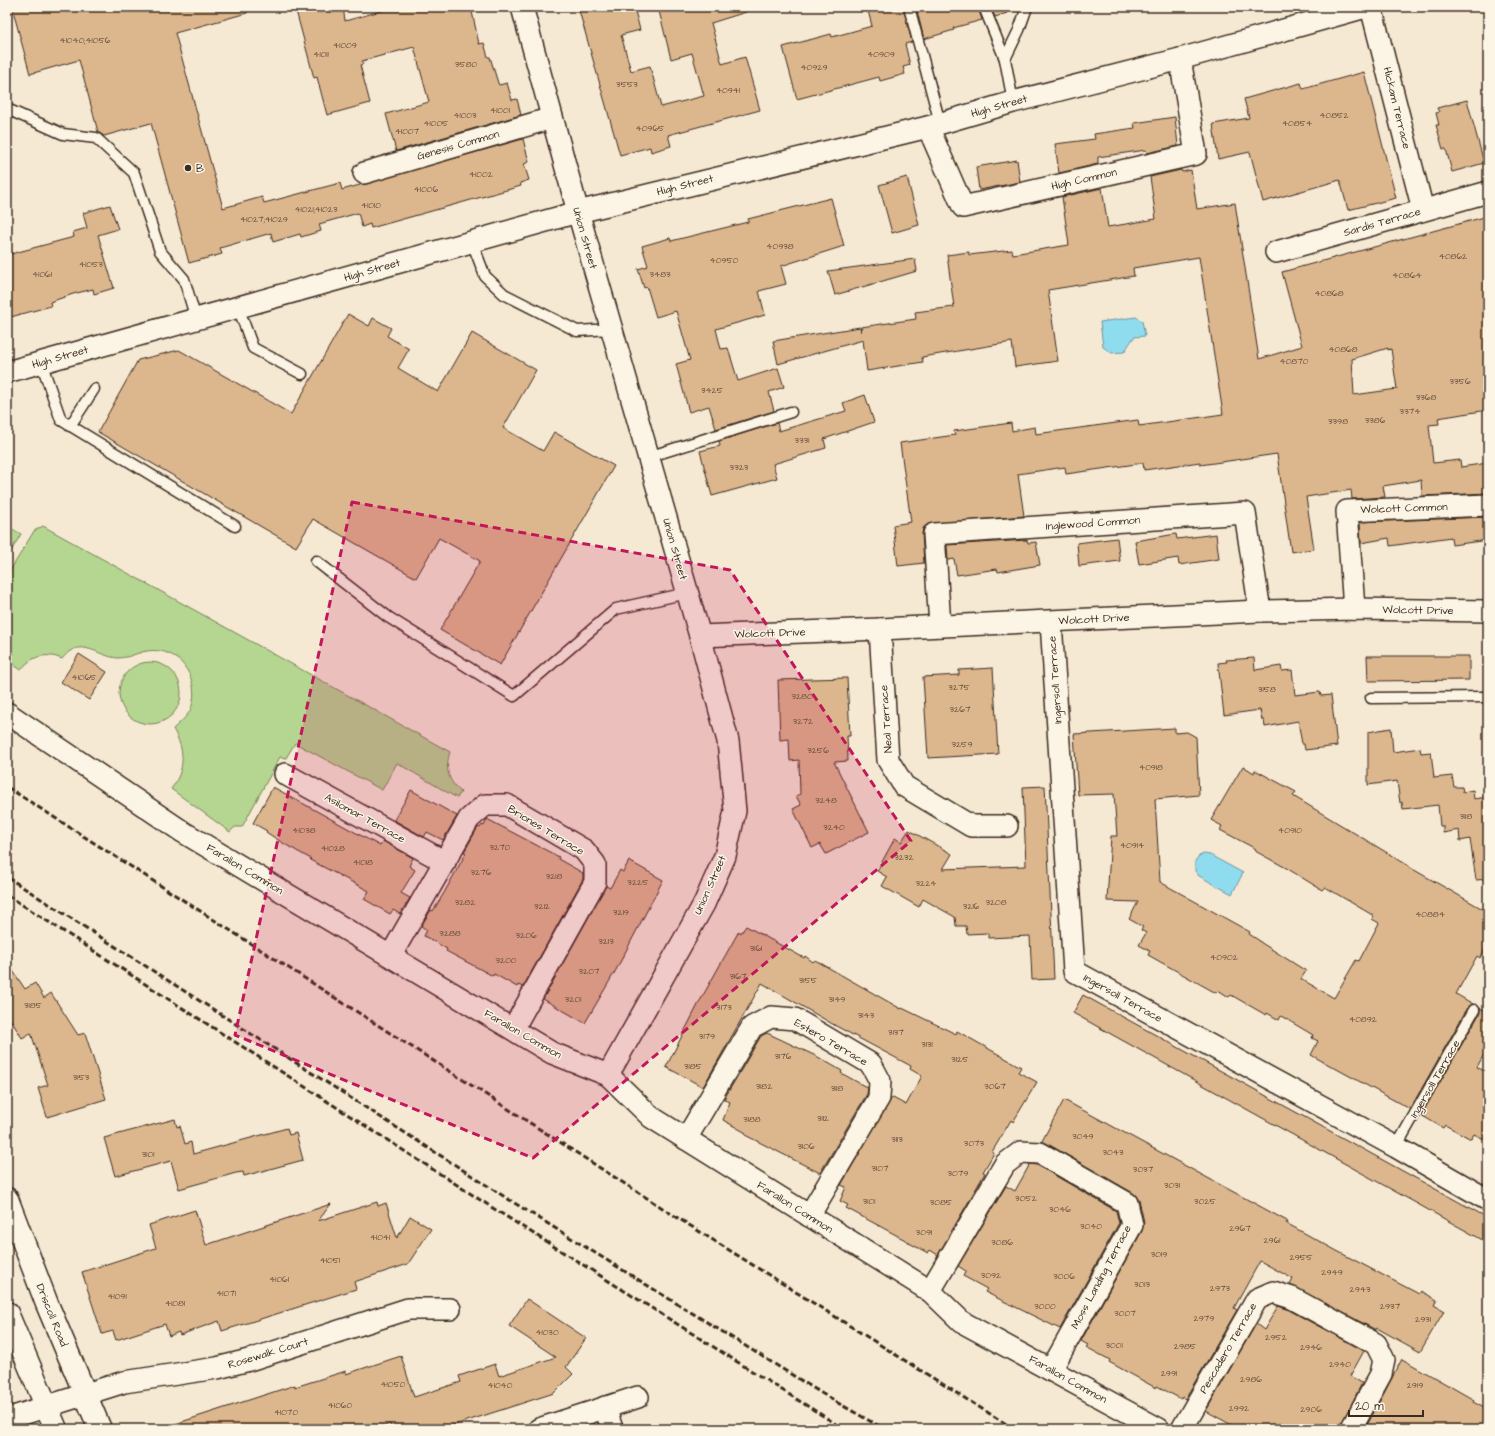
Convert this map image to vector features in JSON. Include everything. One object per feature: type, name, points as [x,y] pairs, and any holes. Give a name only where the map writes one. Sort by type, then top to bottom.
[{"type":"street","name":"Union Street","points":[[522,7],[578,212],[700,636],[728,741],[735,811],[725,856],[704,904],[608,1075]]},
{"type":"street","name":"Hickam Terrace","points":[[1371,7],[1423,210]]},
{"type":"street","name":"High Street","points":[[7,372],[578,212],[934,125],[1014,102],[1180,59],[1354,9]]},
{"type":"street","name":"High Common","points":[[934,125],[962,207],[1196,154],[1180,59]]},
{"type":"street","name":"Genesis Common","points":[[364,173],[552,118]]},
{"type":"street","name":"Sardis Terrace","points":[[1276,252],[1488,192]]},
{"type":"street","name":"Wolcott Common","points":[[1354,609],[1347,511],[1488,505]]},
{"type":"street","name":"Inglewood Common","points":[[940,626],[934,534],[1244,513],[1260,611]]},
{"type":"street","name":"Wolcott Drive","points":[[700,636],[1051,622],[1260,611],[1354,609],[1488,611]]},
{"type":"street","name":"Ingersoll Terrace","points":[[1051,622],[1074,971],[1396,1147],[1488,1200]]},
{"type":"street","name":"Neal Terrace","points":[[880,629],[888,760],[904,786],[971,826],[1007,826]]},
{"type":"street","name":"Farallon Common","points":[[7,713],[183,832],[391,955],[552,1053],[608,1075],[651,1117],[930,1291],[962,1322],[1159,1429]]},
{"type":"street","name":"Asilomar Terrace","points":[[285,774],[445,862]]},
{"type":"street","name":"Briones Terrace","points":[[391,955],[469,819],[485,805],[507,805],[584,850],[595,864],[595,882],[513,1029]]},
{"type":"street","name":"Estero Terrace","points":[[686,1139],[752,1027],[771,1017],[795,1019],[871,1064],[880,1081],[878,1098],[809,1216]]},
{"type":"street","name":"Moss Landing Terrace","points":[[930,1291],[1005,1164],[1021,1152],[1040,1153],[1127,1203],[1132,1225],[1051,1370]]},
{"type":"street","name":"Driscoll Road","points":[[7,1199],[47,1304],[100,1429]]},
{"type":"street","name":"Pescadero Terrace","points":[[1182,1429],[1257,1298],[1273,1292],[1292,1298],[1376,1344],[1384,1360],[1381,1374],[1352,1429]]},
{"type":"street","name":"Rosewalk Court","points":[[7,1419],[124,1382],[217,1368],[249,1360],[408,1309],[450,1309]]},
{"type":"street","points":[[7,1313],[56,1429]]},
{"type":"street","points":[[539,1429],[638,1397]]},
{"type":"street","points":[[605,1407],[612,1429]]},
{"type":"lane","points":[[909,7],[934,125]]},
{"type":"lane","points":[[984,7],[1005,59],[1014,102]]},
{"type":"lane","points":[[1005,59],[1019,30],[1027,7]]},
{"type":"lane","points":[[7,108],[63,134],[96,138],[134,173],[160,251],[184,280],[196,319]]},
{"type":"lane","points":[[472,242],[485,276],[504,294],[577,331],[611,329]]},
{"type":"lane","points":[[238,307],[253,348],[302,374]]},
{"type":"lane","points":[[41,362],[61,420],[235,526]]},
{"type":"lane","points":[[70,426],[94,389]]},
{"type":"lane","points":[[648,457],[792,412]]},
{"type":"lane","points":[[316,561],[388,618],[514,696],[616,609],[687,593]]},
{"type":"lane","points":[[1371,698],[1488,697]]},
{"type":"lane","name":"Ingersoll Terrace","points":[[1396,1147],[1474,1010]]},
{"type":"highlighted area","points":[[352,502],[730,570],[911,841],[533,1158],[235,1035]]},
{"type":"green space","points":[[7,526],[21,534],[7,558]]},
{"type":"green space","points":[[43,526],[450,752],[448,758],[448,774],[453,783],[461,792],[457,798],[397,763],[382,790],[295,743],[286,758],[280,757],[242,827],[235,827],[230,832],[171,789],[179,774],[182,759],[180,744],[173,729],[190,711],[194,692],[189,674],[184,665],[177,659],[169,654],[154,650],[118,658],[82,648],[69,652],[62,659],[50,656],[39,657],[29,661],[21,670],[7,660],[7,576],[34,531]]},
{"type":"green space","points":[[150,662],[162,665],[172,671],[178,681],[181,693],[178,705],[172,715],[162,721],[150,724],[138,721],[128,715],[122,705],[119,693],[122,681],[128,671],[138,665]]},
{"type":"water","points":[[1136,317],[1142,321],[1145,336],[1134,337],[1124,352],[1112,353],[1103,347],[1100,322]]},
{"type":"water","points":[[1204,854],[1210,855],[1243,873],[1232,894],[1199,876],[1195,871],[1195,861],[1199,856]]},
{"type":"building","points":[[12,7],[247,7],[247,13],[175,33],[223,208],[262,197],[264,203],[340,183],[342,190],[523,139],[529,162],[524,164],[529,180],[520,183],[521,186],[371,228],[370,224],[362,227],[358,213],[319,224],[321,231],[301,237],[300,234],[273,242],[271,233],[220,248],[222,254],[189,263],[151,123],[104,136],[98,132],[79,60],[30,74]]},
{"type":"building","points":[[295,7],[343,7],[345,21],[395,7],[471,7],[479,44],[484,43],[499,85],[507,83],[512,100],[517,99],[521,115],[396,151],[386,114],[429,102],[414,47],[362,61],[363,64],[360,65],[370,103],[327,115],[317,77],[314,78]]},
{"type":"building","points":[[578,7],[634,7],[640,30],[621,35],[631,71],[650,66],[661,107],[704,96],[692,53],[671,59],[658,7],[746,7],[746,12],[711,23],[722,64],[745,57],[760,110],[668,135],[671,146],[651,152],[650,147],[620,155]]},
{"type":"building","points":[[867,7],[903,7],[912,42],[905,44],[910,65],[903,67],[905,74],[880,81],[879,77],[797,99],[783,47],[831,34],[832,37],[872,26]]},
{"type":"building","points":[[916,7],[978,7],[982,20],[953,28],[954,30],[924,39]]},
{"type":"building","points":[[991,7],[1006,7],[1007,13],[995,17]]},
{"type":"building","points":[[1364,72],[1396,198],[1348,210],[1340,180],[1263,202],[1250,152],[1218,159],[1213,124],[1249,118],[1244,99],[1301,83],[1303,89]]},
{"type":"building","points":[[1467,100],[1484,163],[1452,172],[1446,149],[1443,149],[1436,125],[1439,125],[1436,113],[1439,112],[1437,108]]},
{"type":"building","points":[[1175,117],[1178,146],[1147,153],[1146,150],[1098,157],[1098,164],[1059,173],[1055,144],[1095,139],[1094,134],[1135,128],[1134,123]]},
{"type":"building","points":[[1017,160],[1020,182],[979,190],[976,167]]},
{"type":"building","points":[[1181,170],[1182,172],[1191,170],[1197,209],[1235,203],[1259,359],[1302,346],[1282,272],[1488,216],[1488,410],[1438,418],[1439,424],[1429,425],[1433,463],[1460,460],[1461,467],[1488,463],[1488,493],[1422,496],[1421,480],[1383,486],[1385,497],[1352,499],[1351,490],[1306,497],[1314,549],[1291,552],[1277,454],[1200,465],[1200,462],[1144,470],[1143,463],[1066,474],[1065,467],[1018,474],[1024,516],[928,524],[923,528],[922,534],[924,563],[898,566],[893,525],[911,522],[900,443],[955,435],[954,431],[1011,423],[1012,431],[1035,427],[1036,434],[1138,420],[1139,426],[1223,414],[1199,257],[1133,268],[1134,276],[1048,290],[1058,361],[1015,367],[1012,342],[922,357],[923,362],[867,371],[863,340],[778,364],[773,341],[860,327],[861,332],[861,327],[916,319],[915,312],[954,307],[947,255],[969,252],[969,255],[1012,250],[1013,254],[1069,245],[1062,197],[1102,188],[1108,227],[1156,219],[1150,177]],"holes":[[[1388,348],[1388,350],[1391,349],[1397,389],[1354,395],[1352,359]]]},
{"type":"building","points":[[907,177],[919,225],[892,233],[879,185]]},
{"type":"building","points":[[831,198],[844,246],[781,266],[786,284],[759,291],[765,315],[716,329],[721,349],[728,348],[738,381],[778,368],[784,387],[769,392],[774,411],[716,429],[709,406],[689,412],[676,364],[690,360],[676,311],[656,317],[647,287],[644,288],[638,269],[648,266],[642,246],[670,238],[671,241],[748,222],[748,219]]},
{"type":"building","points":[[110,205],[118,229],[98,235],[114,288],[94,294],[93,289],[73,294],[50,302],[51,306],[7,318],[7,255],[74,237],[73,232],[87,228],[83,213]]},
{"type":"building","points":[[915,259],[917,271],[835,295],[828,271]]},
{"type":"building","points":[[348,314],[369,326],[373,318],[391,328],[387,336],[409,349],[398,368],[438,392],[472,333],[536,370],[503,428],[543,451],[554,432],[614,466],[500,665],[440,630],[480,561],[439,538],[416,578],[313,519],[296,547],[98,432],[138,360],[179,350],[291,414]]},
{"type":"building","points":[[865,395],[874,422],[824,439],[826,448],[773,464],[777,478],[712,496],[700,451],[720,446],[719,441],[777,423],[779,431],[846,411],[843,403]]},
{"type":"building","points":[[1488,517],[1488,540],[1452,545],[1451,537],[1390,546],[1389,538],[1361,543],[1360,522]]},
{"type":"building","points":[[1176,534],[1177,539],[1216,534],[1219,559],[1179,565],[1178,558],[1139,564],[1135,541]]},
{"type":"building","points":[[1117,538],[1120,561],[1079,566],[1077,543]]},
{"type":"building","points":[[1027,540],[1028,543],[1036,542],[1040,565],[998,572],[997,569],[957,575],[954,559],[948,560],[947,545]]},
{"type":"building","points":[[79,654],[107,672],[89,700],[61,682]]},
{"type":"building","points":[[1367,656],[1469,656],[1469,680],[1368,681]]},
{"type":"building","points":[[1254,658],[1255,670],[1281,666],[1282,671],[1292,670],[1295,695],[1320,692],[1321,696],[1331,695],[1337,746],[1305,750],[1304,744],[1302,744],[1298,721],[1265,727],[1260,710],[1224,715],[1218,663],[1227,662],[1226,660]]},
{"type":"building","points":[[993,668],[998,754],[928,758],[923,677],[959,675],[959,670]]},
{"type":"building","points":[[847,678],[850,736],[847,736],[848,761],[834,762],[869,832],[826,854],[820,844],[812,848],[793,809],[801,805],[796,796],[800,794],[799,760],[790,761],[789,739],[780,740],[778,680]]},
{"type":"building","points":[[1175,728],[1175,733],[1187,732],[1196,737],[1199,795],[1155,799],[1160,882],[1250,932],[1249,934],[1260,942],[1306,971],[1301,979],[1334,998],[1356,960],[1359,961],[1379,923],[1372,919],[1374,916],[1325,887],[1322,890],[1255,851],[1256,849],[1220,830],[1222,826],[1211,820],[1243,766],[1254,773],[1255,770],[1296,792],[1293,796],[1409,867],[1488,912],[1488,944],[1480,958],[1477,956],[1456,994],[1473,1004],[1468,1007],[1410,1109],[1311,1055],[1318,1041],[1312,1038],[1313,1035],[1281,1016],[1279,1020],[1267,1013],[1266,1015],[1231,995],[1229,997],[1218,990],[1216,993],[1148,955],[1150,951],[1139,945],[1146,933],[1141,930],[1143,927],[1129,919],[1138,902],[1107,901],[1111,836],[1117,836],[1114,794],[1078,795],[1074,734]]},
{"type":"building","points":[[1391,728],[1393,752],[1420,748],[1421,753],[1431,752],[1434,778],[1452,776],[1454,787],[1462,787],[1463,792],[1473,790],[1474,799],[1488,797],[1488,879],[1476,880],[1470,839],[1460,841],[1459,830],[1443,833],[1443,826],[1440,826],[1438,805],[1403,809],[1402,802],[1400,803],[1397,781],[1368,785],[1368,732]]},
{"type":"building","points":[[1045,786],[1054,979],[1032,980],[1030,936],[988,938],[988,933],[967,934],[966,926],[956,926],[955,917],[923,899],[919,907],[882,886],[887,877],[877,871],[895,838],[901,842],[909,830],[952,854],[943,869],[1026,866],[1023,787]]},
{"type":"building","points":[[273,787],[380,846],[383,841],[413,858],[409,866],[415,870],[401,893],[410,898],[400,914],[393,910],[390,914],[364,899],[369,891],[310,860],[311,859],[281,842],[266,832],[267,831],[253,823]]},
{"type":"building","points":[[411,790],[457,816],[443,840],[427,832],[424,837],[394,820]]},
{"type":"building","points":[[487,819],[559,857],[558,859],[583,873],[583,879],[523,987],[518,985],[517,987],[494,974],[493,976],[446,951],[447,949],[424,936],[427,930],[421,926],[431,910],[433,911],[444,893],[466,853],[464,852],[478,827],[480,828],[482,825],[484,826]]},
{"type":"building","points":[[629,861],[663,880],[616,970],[585,1023],[543,999],[606,886],[610,888],[620,870],[623,872]]},
{"type":"building","points":[[746,926],[804,958],[805,956],[813,962],[815,960],[901,1009],[902,1008],[956,1034],[957,1031],[1021,1067],[1018,1072],[1037,1082],[1013,1122],[1011,1120],[992,1152],[994,1153],[983,1172],[985,1173],[938,1255],[930,1250],[928,1253],[909,1243],[846,1208],[848,1205],[840,1201],[846,1187],[841,1185],[890,1100],[893,1098],[906,1105],[922,1076],[910,1069],[911,1066],[836,1026],[762,983],[703,1087],[666,1067],[701,999],[739,931],[741,933]]},
{"type":"building","points":[[7,962],[25,989],[35,983],[44,998],[51,993],[78,1035],[85,1033],[106,1099],[47,1117],[38,1088],[48,1085],[31,1033],[22,1038],[7,1014]]},
{"type":"building","points":[[1083,995],[1488,1218],[1488,1243],[1073,1013]]},
{"type":"building","points":[[1480,1008],[1488,1012],[1488,1047],[1477,1067],[1488,1073],[1488,1141],[1474,1134],[1471,1139],[1445,1125],[1443,1128],[1421,1115],[1480,1013]]},
{"type":"building","points":[[767,1033],[818,1057],[842,1071],[841,1073],[868,1088],[867,1094],[820,1173],[745,1135],[746,1133],[723,1120],[730,1102],[724,1099],[761,1036]]},
{"type":"building","points":[[1064,1100],[1287,1221],[1286,1223],[1337,1251],[1419,1294],[1421,1291],[1437,1300],[1434,1305],[1444,1311],[1420,1352],[1377,1328],[1376,1330],[1290,1285],[1293,1279],[1260,1261],[1234,1308],[1237,1310],[1185,1399],[1182,1397],[1181,1399],[1157,1386],[1156,1388],[1109,1362],[1110,1360],[1086,1347],[1088,1345],[1081,1341],[1142,1231],[1144,1222],[1139,1200],[1133,1193],[1042,1141]]},
{"type":"building","points":[[175,1119],[177,1127],[180,1126],[185,1144],[191,1142],[193,1154],[287,1128],[289,1135],[296,1133],[303,1160],[244,1176],[243,1172],[236,1173],[179,1189],[171,1161],[115,1176],[104,1138]]},
{"type":"building","points":[[1030,1164],[1037,1165],[1116,1211],[1119,1223],[1060,1329],[985,1292],[987,1289],[963,1276],[966,1271],[958,1266],[1006,1186],[1015,1191]]},
{"type":"building","points":[[377,1202],[378,1206],[386,1203],[397,1238],[410,1216],[431,1229],[408,1264],[354,1282],[356,1289],[222,1331],[219,1321],[180,1335],[179,1332],[169,1336],[165,1324],[116,1340],[113,1331],[102,1334],[82,1272],[156,1248],[149,1225],[195,1210],[206,1245],[331,1204],[318,1221]]},
{"type":"building","points":[[527,1299],[586,1338],[566,1367],[573,1374],[554,1393],[442,1429],[392,1429],[390,1424],[375,1429],[173,1429],[172,1425],[295,1385],[295,1387],[346,1371],[346,1374],[401,1356],[414,1397],[461,1382],[459,1376],[495,1364],[499,1376],[556,1357],[509,1326]]},
{"type":"building","points":[[1278,1306],[1287,1309],[1364,1351],[1350,1376],[1362,1383],[1339,1429],[1239,1429],[1206,1411],[1256,1324],[1264,1330]]},
{"type":"building","points":[[1402,1359],[1474,1400],[1473,1402],[1488,1410],[1488,1429],[1365,1429]]},
{"type":"railway","points":[[7,787],[678,1218],[1014,1429]]},
{"type":"railway","points":[[7,877],[508,1199],[831,1399],[884,1429]]},
{"type":"railway","points":[[7,895],[499,1212],[844,1429]]},
{"type":"place","name":"B","points":[[188,168]]}]
